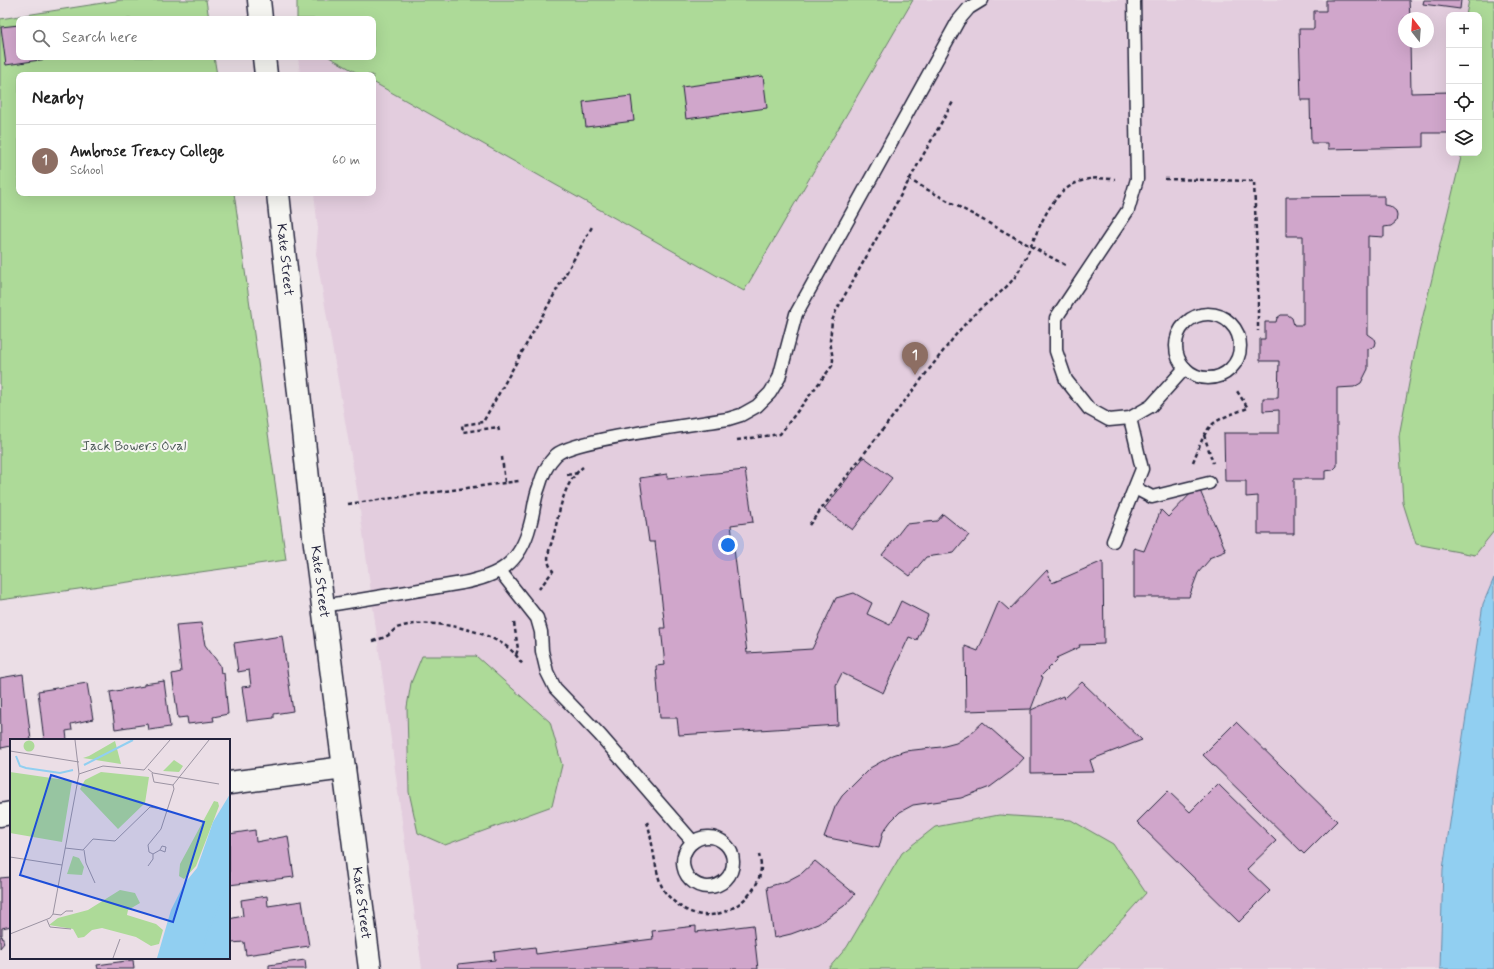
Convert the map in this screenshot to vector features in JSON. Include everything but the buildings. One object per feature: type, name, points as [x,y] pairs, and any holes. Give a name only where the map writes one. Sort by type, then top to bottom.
[{"type":"street","points":[[259,0],[261,16]]},
{"type":"street","points":[[264,60],[266,72]]},
{"type":"street","name":"Kate Street","points":[[278,196],[312,518],[370,969]]},
{"type":"street","points":[[230,783],[344,768]]},
{"type":"street","points":[[0,815],[10,813]]},
{"type":"lane","points":[[323,606],[483,579],[500,571],[510,564],[518,555],[530,525],[535,498],[542,478],[557,454],[593,442],[728,420],[757,406],[770,393],[780,378],[796,314],[958,21],[969,8],[982,0]]},
{"type":"lane","points":[[1134,0],[1137,180],[1128,210],[1056,318],[1056,351],[1066,380],[1089,409],[1109,420],[1130,418],[1151,406],[1185,368]]},
{"type":"lane","points":[[1209,314],[1220,316],[1229,321],[1236,329],[1240,339],[1241,350],[1238,360],[1232,369],[1213,378],[1192,375],[1185,368],[1178,359],[1176,349],[1177,338],[1181,329],[1188,321],[1198,315],[1209,314]]},
{"type":"lane","points":[[1113,541],[1142,469],[1130,418]]},
{"type":"lane","points":[[1135,488],[1152,497],[1209,483]]},
{"type":"lane","points":[[500,571],[537,618],[541,632],[542,651],[547,672],[555,688],[600,735],[693,842]]},
{"type":"lane","points":[[700,838],[717,838],[729,848],[734,864],[727,879],[721,884],[704,887],[696,884],[687,876],[683,864],[683,856],[687,848],[693,842],[700,838]]},
{"type":"path","points":[[732,440],[780,434],[827,374],[833,360],[830,341],[832,321],[836,312],[954,100]]},
{"type":"path","points":[[809,525],[958,332],[980,309],[998,296],[1009,284],[1017,273],[1056,199],[1075,183],[1097,178],[1122,180]]},
{"type":"path","points":[[909,180],[1067,266]]},
{"type":"path","points":[[1165,180],[1254,181],[1258,282],[1258,331]]},
{"type":"path","points":[[499,431],[498,428],[463,432],[462,425],[483,422],[593,225]]},
{"type":"path","points":[[1194,462],[1204,435],[1218,419],[1248,408],[1238,391]]},
{"type":"path","points":[[1204,435],[1217,477],[1209,483]]},
{"type":"path","points":[[502,457],[505,483]]},
{"type":"path","points":[[535,594],[553,571],[548,561],[548,552],[563,496],[578,473],[586,465]]},
{"type":"path","points":[[566,475],[578,473]]},
{"type":"path","points":[[348,504],[518,481]]},
{"type":"path","points":[[516,617],[513,620],[517,641],[516,656]]},
{"type":"path","points":[[373,641],[382,638],[400,626],[433,622],[449,625],[483,635],[498,642],[514,652],[525,671]]},
{"type":"path","points":[[645,816],[651,834],[659,881],[664,891],[679,906],[697,914],[714,915],[728,911],[752,891],[758,880],[761,868],[759,855]]},
{"type":"shaded area","points":[[297,0],[1494,0],[1494,578],[1483,604],[1443,869],[1440,969],[422,969],[358,496],[316,254],[318,229],[314,196],[376,196],[376,72],[300,72],[298,60],[376,60],[376,16],[297,16]]},
{"type":"green space","name":"Jack Bowers Oval","points":[[122,0],[206,0],[209,16],[19,16]]},
{"type":"green space","points":[[297,0],[913,0],[744,291],[376,84],[376,72],[356,72],[334,60],[376,60],[376,16],[297,16]]},
{"type":"green space","points":[[1469,0],[1494,0],[1494,531],[1475,555],[1416,544],[1403,503],[1399,436],[1417,341],[1461,156],[1482,156],[1482,12],[1467,12]]},
{"type":"green space","name":"Jack Bowers Oval","points":[[16,17],[16,60],[214,60],[216,72],[16,72],[16,196],[234,196],[286,560],[0,600],[0,19]]},
{"type":"green space","points":[[422,656],[476,656],[550,722],[562,765],[552,806],[445,845],[418,833],[409,792],[407,707],[411,683]]},
{"type":"green space","points":[[999,815],[1071,820],[1113,844],[1146,893],[1077,969],[828,969],[847,947],[902,853],[935,827]]},
{"type":"water","points":[[1494,578],[1494,969],[1440,969],[1443,869],[1483,604]]},
{"type":"place","name":"Ambrose Treacy College","points":[[915,375]]}]
